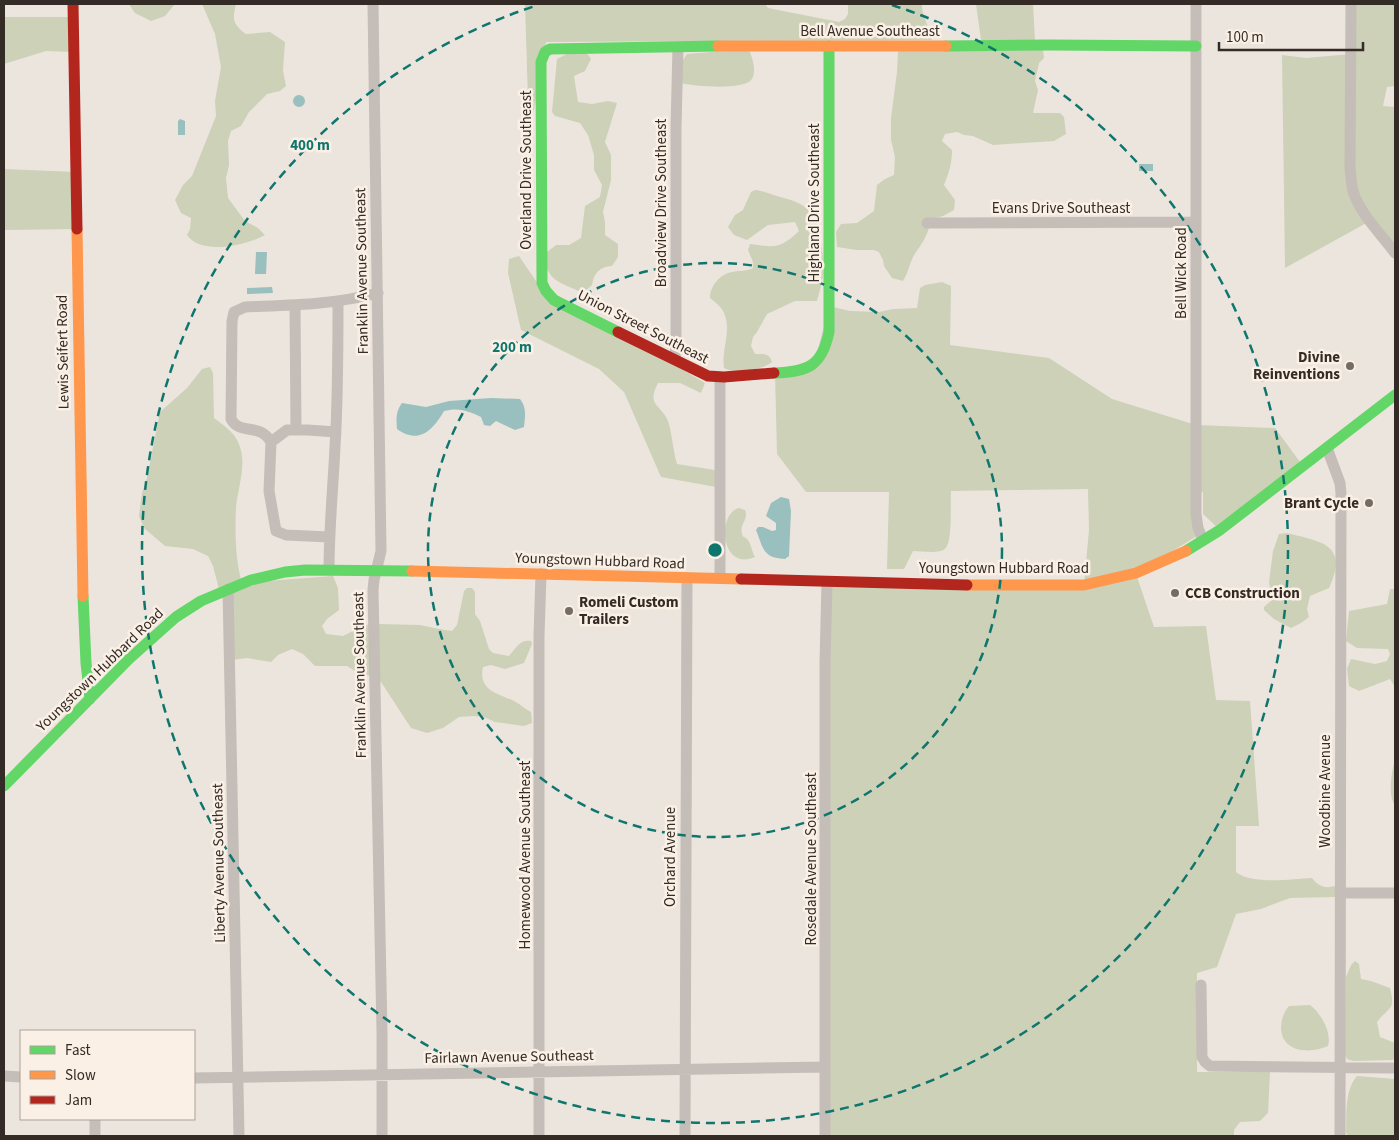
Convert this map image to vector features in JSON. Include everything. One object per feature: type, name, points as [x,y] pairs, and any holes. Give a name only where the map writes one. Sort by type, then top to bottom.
[{"type":"street","name":"Lewis Seifert Road","points":[[73,4],[84,630],[90,699]]},
{"type":"street","name":"Franklin Avenue Southeast","points":[[373,4],[381,551],[373,590],[382,1136]]},
{"type":"street","name":"Bell Wick Road","points":[[1196,4],[1196,514],[1198,528],[1203,540]]},
{"type":"street","points":[[1351,4],[1351,180],[1354,193],[1362,208],[1395,253]]},
{"type":"street","name":"Highland Drive Southeast","points":[[821,358],[828,343],[829,332],[829,46]]},
{"type":"street","name":"Bell Avenue Southeast","points":[[545,52],[554,47],[1196,46]]},
{"type":"street","name":"Broadview Drive Southeast","points":[[675,358],[678,47]]},
{"type":"street","name":"Overland Drive Southeast","points":[[544,288],[541,280],[541,62],[545,52]]},
{"type":"street","name":"Evans Drive Southeast","points":[[927,223],[1196,222]]},
{"type":"street","name":"Union Street Southeast","points":[[544,288],[554,300],[675,358],[708,376],[720,379],[742,374],[801,371],[814,365],[821,358]]},
{"type":"street","points":[[329,537],[286,535],[276,531],[270,491],[271,442],[262,431],[237,427],[231,420],[232,321],[234,312],[245,307],[338,302],[378,293]]},
{"type":"street","points":[[329,570],[329,537],[336,432],[338,302]]},
{"type":"street","points":[[295,305],[296,430]]},
{"type":"street","points":[[720,379],[720,578]]},
{"type":"street","name":"Youngstown Hubbard Road","points":[[4,786],[129,659],[176,617],[201,601],[251,580],[286,572],[376,570],[827,582],[1032,586],[1084,585],[1144,571],[1185,552],[1220,530],[1395,395]]},
{"type":"street","points":[[271,442],[287,430],[336,432]]},
{"type":"street","name":"Woodbine Avenue","points":[[1327,448],[1340,483],[1340,1136]]},
{"type":"street","name":"Homewood Avenue Southeast","points":[[540,1136],[539,636],[541,574]]},
{"type":"street","name":"Orchard Avenue","points":[[685,1136],[686,578]]},
{"type":"street","name":"Rosedale Avenue Southeast","points":[[825,1136],[825,662],[827,582]]},
{"type":"street","name":"Liberty Avenue Southeast","points":[[228,589],[239,1136]]},
{"type":"street","points":[[1340,893],[1395,893]]},
{"type":"street","points":[[1201,985],[1202,1057],[1205,1062],[1213,1067],[1395,1068]]},
{"type":"street","name":"Fairlawn Avenue Southeast","points":[[195,1078],[825,1067]]},
{"type":"street","points":[[4,1076],[20,1077]]},
{"type":"street","points":[[95,1120],[95,1136]]},
{"type":"green space","points":[[130,4],[175,4],[165,16],[151,21],[135,13]]},
{"type":"green space","points":[[202,4],[236,4],[234,18],[236,24],[246,34],[270,32],[285,42],[283,70],[286,86],[280,91],[267,94],[249,112],[241,126],[231,131],[228,141],[229,165],[226,178],[228,198],[245,221],[258,228],[265,235],[247,242],[224,247],[203,245],[187,235],[190,229],[191,218],[181,213],[175,200],[183,185],[192,176],[216,116],[215,101],[221,67],[215,34]]},
{"type":"green space","points":[[525,4],[765,4],[768,8],[839,22],[845,19],[848,14],[848,4],[922,4],[932,40],[546,42],[533,115],[528,100]]},
{"type":"green space","points":[[976,4],[1033,4],[1035,41],[981,40]]},
{"type":"green space","points":[[1351,4],[1395,4],[1395,86],[1387,87],[1383,106],[1395,107],[1395,253],[1370,221],[1285,268],[1282,55],[1306,58],[1351,54]]},
{"type":"green space","points":[[4,17],[73,17],[74,52],[46,51],[4,64]]},
{"type":"green space","points":[[749,49],[754,64],[754,72],[752,79],[747,83],[718,87],[680,83],[681,63],[687,54]]},
{"type":"green space","points":[[1043,50],[1044,58],[1039,63],[1035,81],[1038,90],[1033,113],[1060,113],[1064,117],[1066,134],[1054,141],[993,145],[973,136],[957,132],[945,134],[942,141],[952,150],[950,168],[944,185],[955,200],[954,210],[943,216],[931,219],[926,236],[914,255],[903,281],[892,278],[884,266],[879,252],[837,247],[836,232],[841,224],[857,223],[874,211],[877,185],[894,175],[895,157],[891,140],[891,118],[898,51]]},
{"type":"green space","points":[[571,52],[586,52],[591,59],[585,71],[574,76],[578,102],[592,104],[608,101],[617,103],[605,142],[611,155],[611,180],[603,212],[605,235],[618,244],[618,257],[612,266],[598,271],[592,285],[583,293],[556,280],[548,271],[543,255],[556,245],[569,245],[581,238],[585,206],[600,197],[602,185],[594,170],[594,155],[588,135],[580,123],[555,116],[552,112],[557,59]]},
{"type":"green space","points":[[4,169],[76,172],[77,229],[4,230]]},
{"type":"green space","points":[[755,190],[795,201],[806,208],[811,214],[818,229],[820,239],[823,275],[817,301],[795,301],[767,314],[753,337],[751,346],[755,354],[768,356],[772,362],[755,369],[734,371],[724,368],[723,361],[727,334],[726,320],[722,309],[710,298],[712,289],[716,281],[724,275],[753,268],[753,262],[748,250],[750,244],[776,246],[799,231],[795,222],[768,225],[747,240],[734,235],[728,227],[735,215],[743,210],[751,192]]},
{"type":"green space","points":[[519,256],[538,284],[705,383],[701,393],[680,383],[658,383],[654,401],[668,421],[677,464],[715,470],[716,487],[661,477],[624,392],[599,369],[521,330],[508,273],[509,259]]},
{"type":"green space","points":[[942,282],[951,286],[950,345],[1049,358],[1112,399],[1196,425],[1275,428],[1303,466],[1220,530],[1203,514],[1203,492],[1196,493],[1200,534],[1136,574],[1154,627],[1206,626],[1216,700],[1250,701],[1259,826],[1236,826],[1236,872],[1252,879],[1262,880],[1312,878],[1322,886],[1335,886],[1335,897],[1290,898],[1261,909],[1236,914],[1217,967],[1197,973],[1197,1072],[1270,1072],[1268,1113],[1260,1121],[1240,1122],[1234,1130],[1234,1136],[825,1136],[827,582],[1084,585],[1089,530],[1088,489],[951,491],[950,530],[948,545],[945,549],[934,552],[913,551],[904,569],[887,569],[889,492],[806,492],[777,454],[775,373],[814,365],[829,306],[850,311],[879,312],[893,309],[917,308],[920,288],[925,285]]},
{"type":"green space","points":[[210,367],[213,373],[214,418],[228,428],[236,438],[241,450],[242,474],[236,507],[236,526],[237,555],[242,583],[333,576],[338,588],[339,610],[327,619],[322,626],[326,634],[343,636],[365,625],[378,624],[420,625],[452,631],[457,625],[464,591],[467,588],[472,588],[475,592],[475,614],[480,621],[489,649],[493,653],[509,656],[521,643],[531,641],[532,644],[524,663],[505,669],[491,665],[483,667],[482,675],[483,681],[490,690],[516,702],[531,712],[532,723],[524,726],[495,722],[484,717],[459,717],[443,728],[427,733],[411,728],[381,682],[375,676],[361,675],[347,666],[315,666],[303,654],[292,649],[278,655],[271,662],[247,658],[231,660],[228,589],[220,593],[213,566],[208,556],[193,549],[165,546],[144,528],[139,516],[142,493],[147,478],[160,412],[187,388],[202,369]]},
{"type":"green space","points":[[739,508],[745,510],[746,513],[741,530],[755,557],[744,559],[735,557],[729,550],[725,530],[727,520],[732,512]]},
{"type":"green space","points":[[1287,533],[1311,539],[1329,547],[1334,554],[1336,562],[1329,588],[1310,596],[1307,609],[1309,617],[1291,628],[1274,619],[1264,610],[1264,607],[1272,600],[1269,582],[1273,551],[1279,534]]},
{"type":"green space","points":[[1390,589],[1395,589],[1395,687],[1390,679],[1359,691],[1349,686],[1347,669],[1351,659],[1375,664],[1387,661],[1390,654],[1388,649],[1357,648],[1346,641],[1349,611],[1387,604]]},
{"type":"green space","points":[[1395,759],[1395,805],[1391,789]]},
{"type":"green space","points":[[1355,961],[1359,964],[1361,979],[1390,988],[1392,1005],[1377,1022],[1380,1037],[1395,1043],[1395,1058],[1393,1060],[1353,1061],[1347,1059],[1345,1054],[1346,977],[1351,965]]},
{"type":"green space","points":[[1310,1005],[1325,1024],[1329,1041],[1328,1046],[1313,1050],[1293,1048],[1283,1037],[1281,1031],[1282,1020],[1289,1006]]},
{"type":"green space","points":[[1357,1076],[1395,1079],[1395,1136],[1349,1136],[1346,1133],[1348,1096]]},
{"type":"water","points":[[297,95],[301,95],[305,101],[301,107],[297,107],[293,103],[293,99]]},
{"type":"water","points":[[180,119],[185,121],[185,135],[178,135],[178,121]]},
{"type":"water","points":[[1139,164],[1153,164],[1153,171],[1139,171]]},
{"type":"water","points":[[256,252],[267,252],[266,274],[255,274]]},
{"type":"water","points":[[272,287],[273,293],[247,294],[247,288]]},
{"type":"water","points":[[491,398],[520,399],[525,409],[524,427],[515,430],[496,421],[490,426],[484,425],[481,417],[468,411],[454,409],[444,411],[435,424],[425,433],[412,436],[397,429],[397,415],[402,403],[426,407],[449,401]]},
{"type":"water","points":[[781,497],[789,499],[791,511],[789,556],[785,559],[772,556],[764,550],[756,530],[758,527],[763,527],[772,531],[776,530],[776,523],[766,516],[771,503]]},
{"type":"traffic: fast","points":[[618,332],[554,300],[542,283],[541,62],[545,52],[550,49],[718,46]]},
{"type":"traffic: fast","points":[[774,373],[796,371],[812,365],[822,353],[829,332],[829,46]]},
{"type":"traffic: fast","points":[[946,46],[1196,46]]},
{"type":"traffic: fast","points":[[1186,551],[1220,530],[1395,395]]},
{"type":"traffic: fast","points":[[4,786],[129,659],[176,617],[201,601],[251,580],[285,572],[305,570],[412,571]]},
{"type":"traffic: fast","points":[[83,596],[86,663],[90,699]]},
{"type":"traffic: slow","points":[[718,46],[946,46]]},
{"type":"traffic: slow","points":[[77,229],[83,596]]},
{"type":"traffic: slow","points":[[967,585],[1084,585],[1136,573],[1186,551]]},
{"type":"traffic: slow","points":[[412,571],[741,579]]},
{"type":"traffic: jam","points":[[73,4],[77,229]]},
{"type":"traffic: jam","points":[[618,332],[708,376],[724,377],[774,373]]},
{"type":"traffic: jam","points":[[741,579],[967,585]]},
{"type":"place","name":"Divine Reinventions","points":[[1350,366]]},
{"type":"place","name":"Brant Cycle","points":[[1369,503]]},
{"type":"place","name":"CCB Construction","points":[[1175,593]]},
{"type":"place","name":"Romeli Custom Trailers","points":[[569,611]]}]
